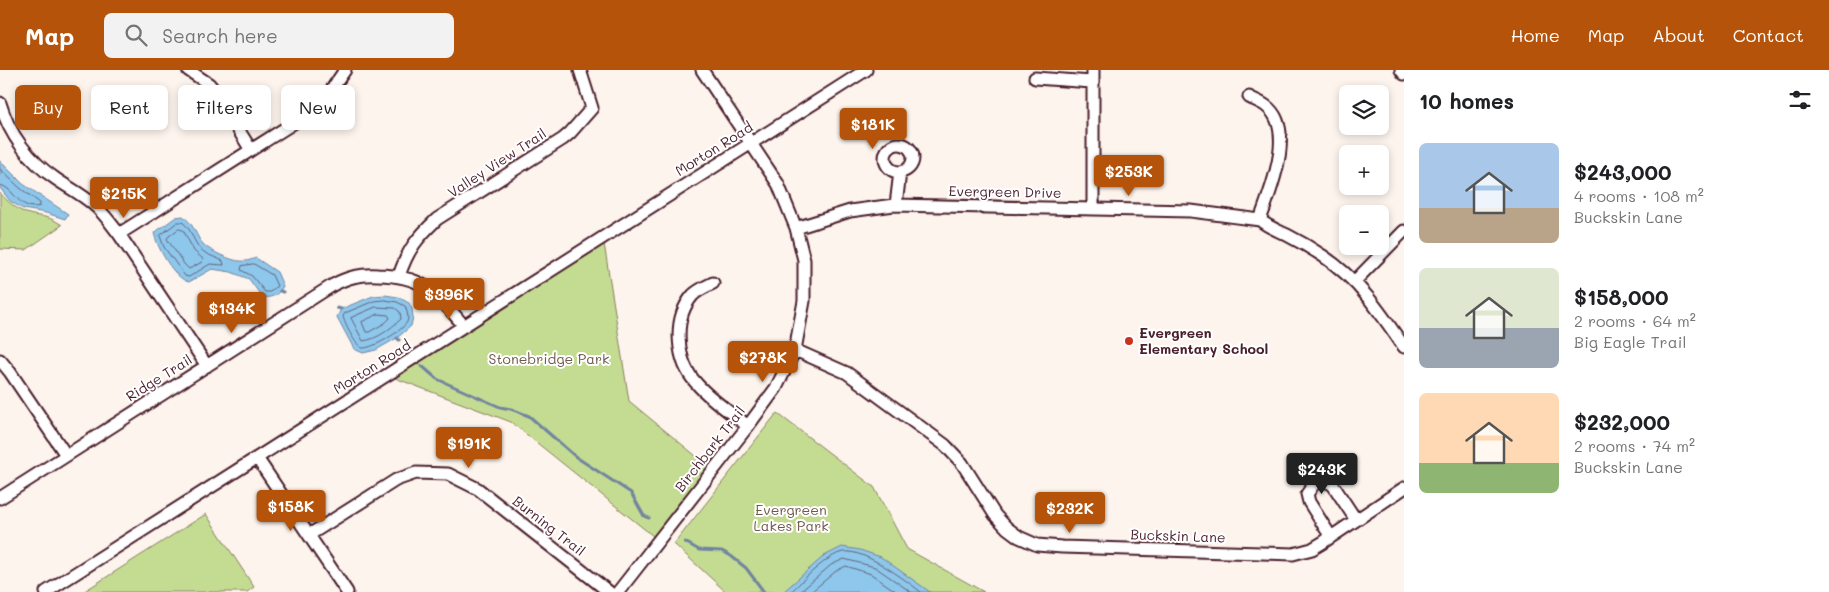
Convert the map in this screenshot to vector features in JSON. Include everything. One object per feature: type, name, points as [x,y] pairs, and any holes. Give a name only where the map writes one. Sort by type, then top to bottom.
[{"type":"street","points":[[188,70],[209,84],[213,89],[251,150]]},
{"type":"street","points":[[119,234],[317,107],[329,94],[345,70]]},
{"type":"street","name":"Valley View Trail","points":[[400,276],[406,256],[413,244],[437,219],[570,133],[592,108],[580,70]]},
{"type":"street","name":"Birchbark Trail","points":[[618,592],[776,388],[795,350],[804,301],[804,260],[796,228],[778,184],[702,70]]},
{"type":"street","name":"Morton Road","points":[[46,592],[866,70]]},
{"type":"street","points":[[1401,70],[1404,74]]},
{"type":"street","points":[[1035,78],[1093,76],[1093,209]]},
{"type":"street","points":[[1248,97],[1267,106],[1276,119],[1280,139],[1279,164],[1260,220]]},
{"type":"street","points":[[0,103],[11,130],[24,150],[45,172],[96,206],[119,234],[207,366]]},
{"type":"street","points":[[896,205],[900,172]]},
{"type":"street","name":"Evergreen Drive","points":[[796,228],[850,211],[896,205],[1191,211],[1260,220],[1268,227],[1305,244],[1355,281],[1381,313],[1404,347]]},
{"type":"street","points":[[1355,281],[1404,231]]},
{"type":"street","name":"Ridge Trail","points":[[0,498],[342,280],[359,274],[400,276],[422,284],[433,292],[464,326]]},
{"type":"street","points":[[713,283],[694,294],[685,309],[680,325],[681,355],[685,366],[696,383],[748,426]]},
{"type":"street","name":"Buckskin Lane","points":[[795,350],[847,373],[945,445],[962,463],[1001,522],[1019,537],[1037,545],[1281,555],[1307,550],[1331,537],[1404,488]]},
{"type":"street","points":[[0,360],[66,455]]},
{"type":"street","points":[[257,458],[347,592]]},
{"type":"street","name":"Burning Trail","points":[[309,535],[396,480],[416,473],[448,474],[478,489],[609,592]]},
{"type":"street","points":[[1331,537],[1309,502],[1308,494],[1314,484],[1324,480],[1333,485],[1356,520]]},
{"type":"green space","points":[[0,193],[21,211],[49,218],[62,225],[26,250],[0,249]]},
{"type":"green space","name":"Stonebridge Park","points":[[603,237],[629,401],[713,470],[658,540],[511,422],[387,375]]},
{"type":"green space","name":"Evergreen Lakes Park","points":[[777,413],[874,487],[907,549],[984,592],[726,592],[674,544]]},
{"type":"green space","points":[[206,514],[254,587],[247,592],[83,592]]},
{"type":"water","points":[[0,161],[23,184],[68,214],[65,219],[23,209],[10,201],[0,188]]},
{"type":"water","points":[[183,216],[191,223],[201,242],[207,247],[236,261],[256,258],[277,272],[283,286],[281,289],[272,297],[262,297],[249,279],[231,272],[212,269],[189,282],[183,280],[167,262],[154,233],[176,217]]},
{"type":"water","points":[[373,296],[398,297],[409,303],[413,317],[411,326],[397,338],[376,350],[363,353],[354,349],[337,317],[341,309]]},
{"type":"water","points":[[842,547],[860,550],[881,557],[930,592],[783,592],[824,556]]},
{"type":"waterway","points":[[337,308],[341,309]]},
{"type":"waterway","points":[[422,366],[437,379],[500,407],[529,416],[576,457],[631,493],[644,516],[649,518]]},
{"type":"waterway","points":[[685,542],[699,550],[722,551],[731,556],[746,568],[764,592]]},
{"type":"place","name":"Evergreen Elementary School","points":[[1129,341]]}]
